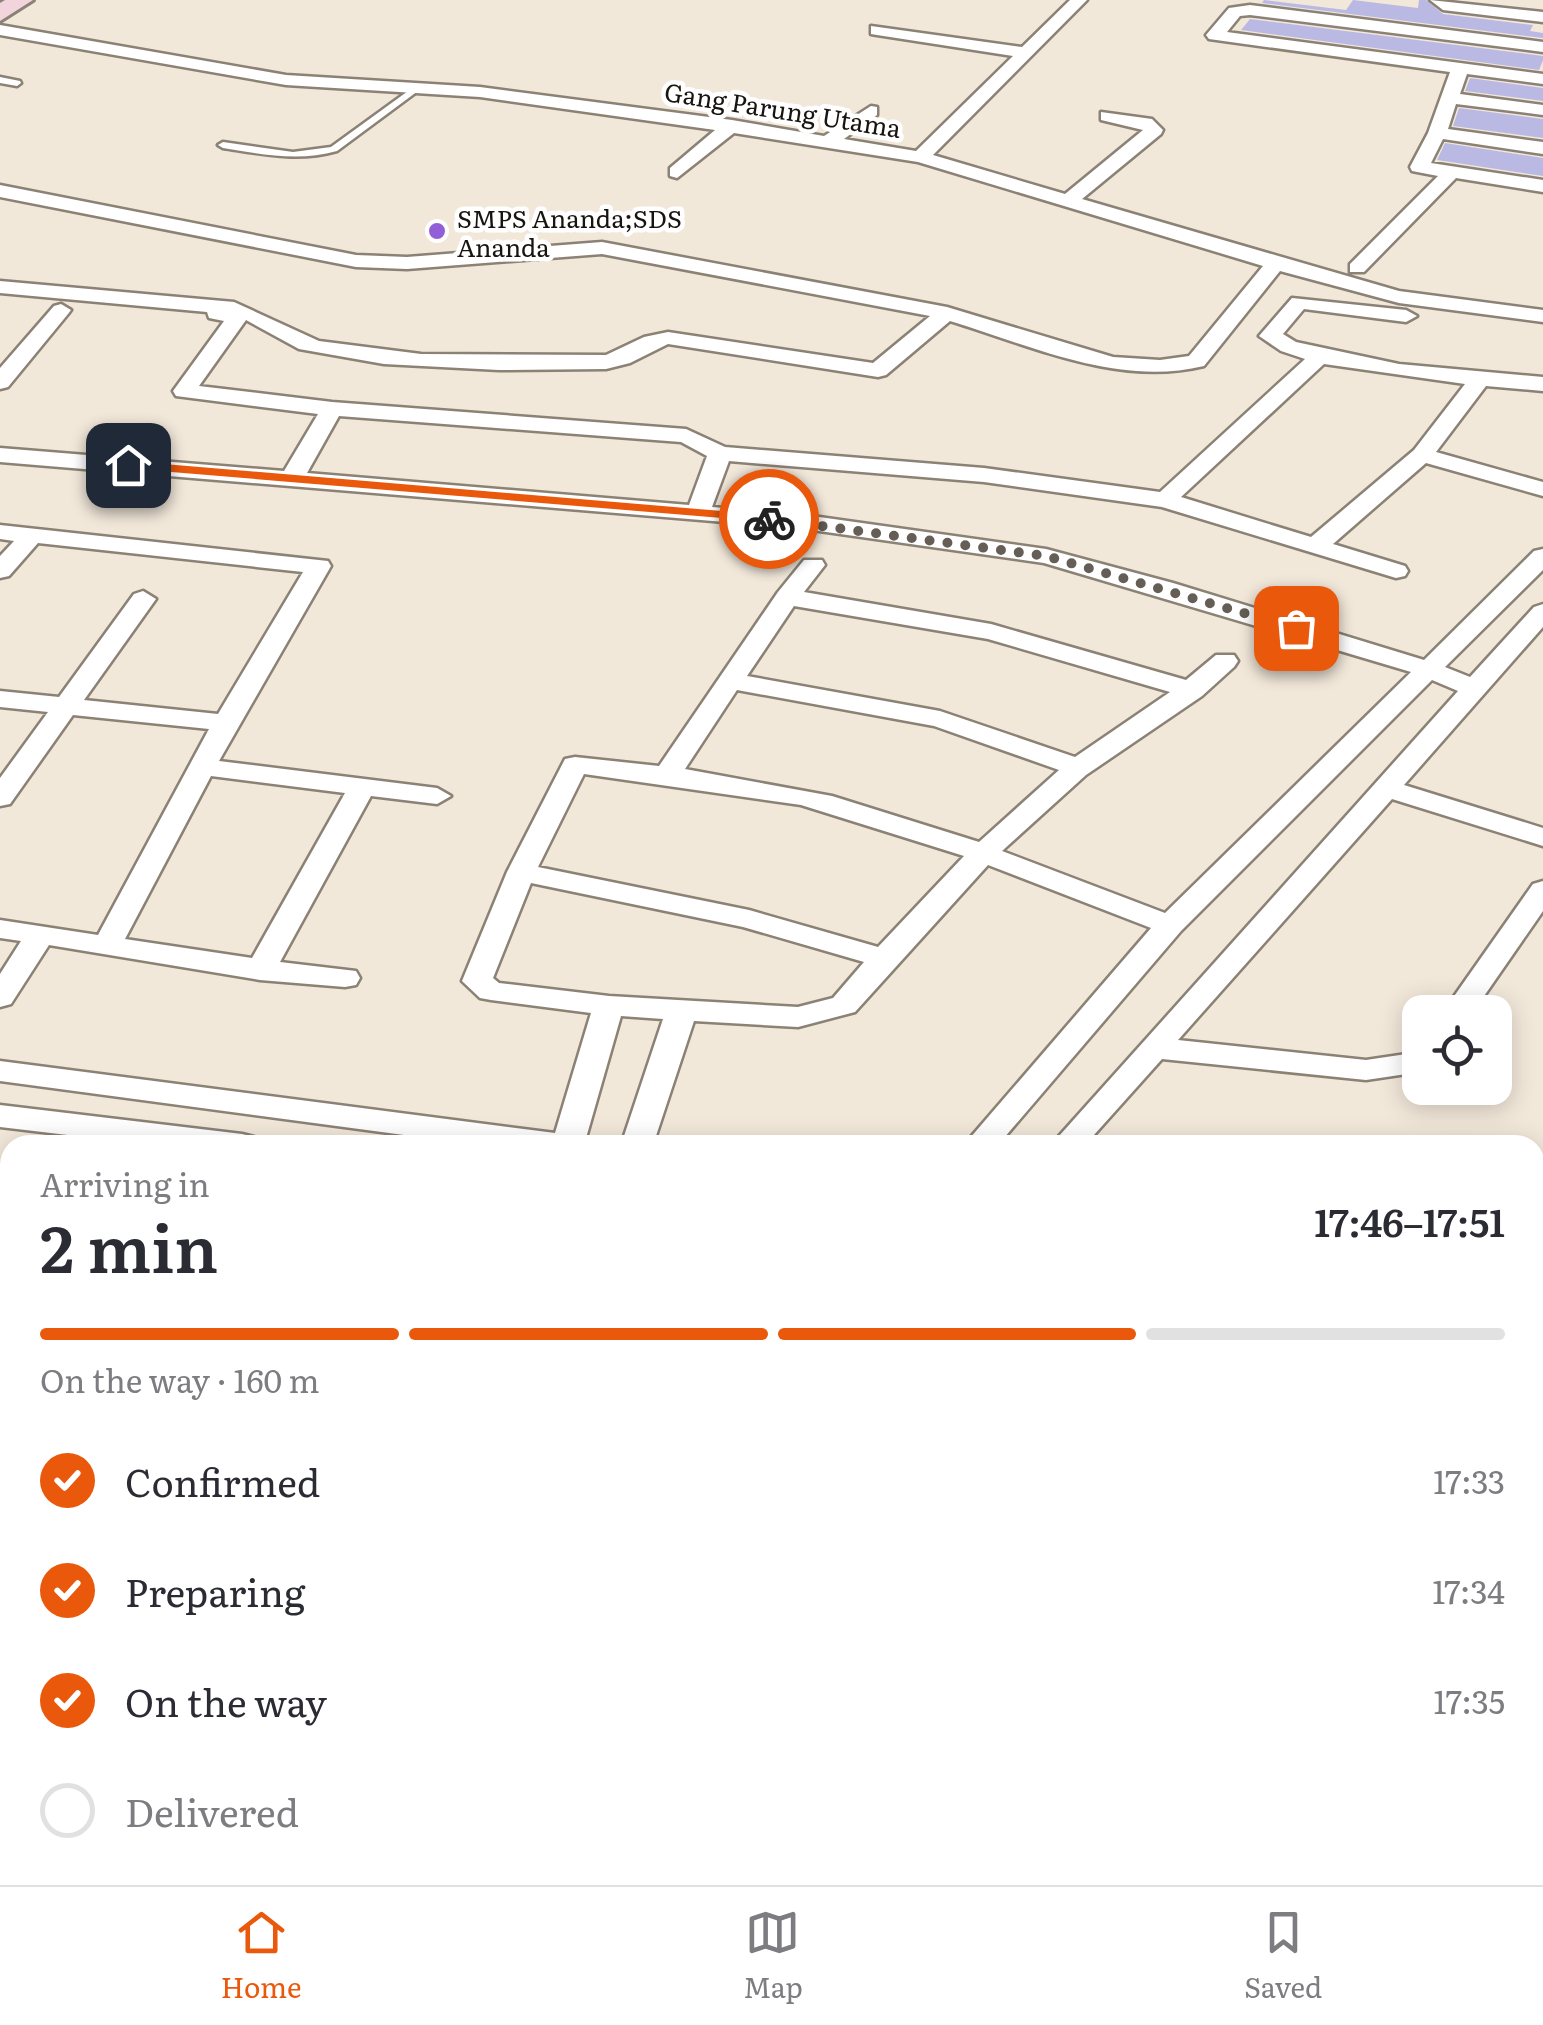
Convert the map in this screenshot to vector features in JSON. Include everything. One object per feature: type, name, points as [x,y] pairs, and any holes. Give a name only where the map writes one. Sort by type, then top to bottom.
[{"type":"street","points":[[920,157],[1078,0]]},
{"type":"street","points":[[1438,0],[1444,5],[1543,17]]},
{"type":"street","points":[[1543,47],[1250,10],[1235,12],[1216,34],[1228,40],[1543,79]]},
{"type":"street","points":[[1473,40],[1486,11]]},
{"type":"street","name":"Gang Parung Utama","points":[[6,13],[286,80],[418,88],[732,124],[920,157],[1399,297],[1543,316]]},
{"type":"street","points":[[876,30],[1028,53]]},
{"type":"street","points":[[1460,68],[1437,133],[1419,167],[1543,186]]},
{"type":"street","points":[[1450,98],[1543,110]]},
{"type":"street","points":[[830,142],[871,111]]},
{"type":"street","points":[[1069,200],[1154,130],[1146,123],[1107,116]]},
{"type":"street","points":[[677,172],[732,124]]},
{"type":"street","points":[[1437,133],[1543,148]]},
{"type":"street","points":[[1358,268],[1450,174]]},
{"type":"street","points":[[0,191],[356,261],[406,263],[602,248],[947,312],[1110,363],[1180,366],[1196,361],[1276,262]]},
{"type":"street","points":[[0,287],[234,308],[259,314],[310,346],[436,360],[608,362],[653,340],[668,338],[878,370],[947,312]]},
{"type":"street","points":[[1543,333],[1299,302],[1270,336],[1320,356],[1543,384]]},
{"type":"street","points":[[150,308],[238,316],[184,391],[332,409],[686,436],[720,452],[984,475],[1164,500],[1396,571]]},
{"type":"street","points":[[0,382],[61,310]]},
{"type":"street","points":[[1164,500],[1320,356]]},
{"type":"street","points":[[1317,545],[1422,455],[1480,379]]},
{"type":"street","points":[[291,480],[332,409]]},
{"type":"street","points":[[698,513],[720,452]]},
{"type":"street","points":[[0,455],[816,523],[1046,556],[1427,668],[1473,688]]},
{"type":"street","points":[[1422,455],[1543,489]]},
{"type":"street","points":[[0,532],[319,566],[226,723],[108,943]]},
{"type":"street","points":[[0,571],[30,536]]},
{"type":"street","points":[[989,1135],[1170,925],[1543,556]]},
{"type":"street","points":[[667,775],[787,598],[814,565]]},
{"type":"street","points":[[787,598],[991,632],[1193,690]]},
{"type":"street","points":[[0,798],[143,599]]},
{"type":"street","points":[[1076,1135],[1543,612]]},
{"type":"street","points":[[1170,925],[982,854],[829,804],[667,775],[575,765],[521,872],[477,981],[492,991],[610,1006],[798,1016],[828,1012],[844,1005],[982,854],[1078,767],[1193,690],[1225,660]]},
{"type":"street","points":[[729,682],[817,694],[940,719],[1078,767]]},
{"type":"street","points":[[0,699],[226,723]]},
{"type":"street","points":[[203,767],[437,796]]},
{"type":"street","points":[[260,971],[362,788]]},
{"type":"street","points":[[1383,788],[1543,838]]},
{"type":"street","points":[[521,872],[732,913],[883,958]]},
{"type":"street","points":[[1470,995],[1543,890]]},
{"type":"street","points":[[0,929],[108,943],[260,971],[345,978]]},
{"type":"street","points":[[0,997],[41,934]]},
{"type":"street","points":[[571,1135],[610,1006]]},
{"type":"street","points":[[640,1135],[681,1012]]},
{"type":"street","points":[[1156,1048],[1366,1070],[1402,1065]]},
{"type":"street","points":[[0,1071],[484,1135]]},
{"type":"street","points":[[0,1116],[159,1135]]},
{"type":"lane","points":[[0,80],[17,83]]},
{"type":"lane","points":[[223,145],[304,156],[322,154],[334,150],[418,88]]},
{"type":"building","points":[[1264,0],[1346,10],[1353,0],[1418,8],[1419,0],[1426,0],[1443,14],[1533,25],[1530,31],[1543,33],[1543,38],[1262,3]]},
{"type":"building","points":[[1250,19],[1543,56],[1543,60],[1539,70],[1241,30]]},
{"type":"building","points":[[1470,78],[1543,88],[1543,101],[1465,91]]},
{"type":"building","points":[[1459,108],[1543,119],[1543,138],[1453,126]]},
{"type":"building","points":[[1445,143],[1543,158],[1543,176],[1437,160]]},
{"type":"way so far","points":[[769,519],[1046,556],[1296,628]]},
{"type":"place","name":"SMPS Ananda;SDS Ananda","points":[[437,231]]},
{"type":"route","points":[[128,465],[769,519]]}]
